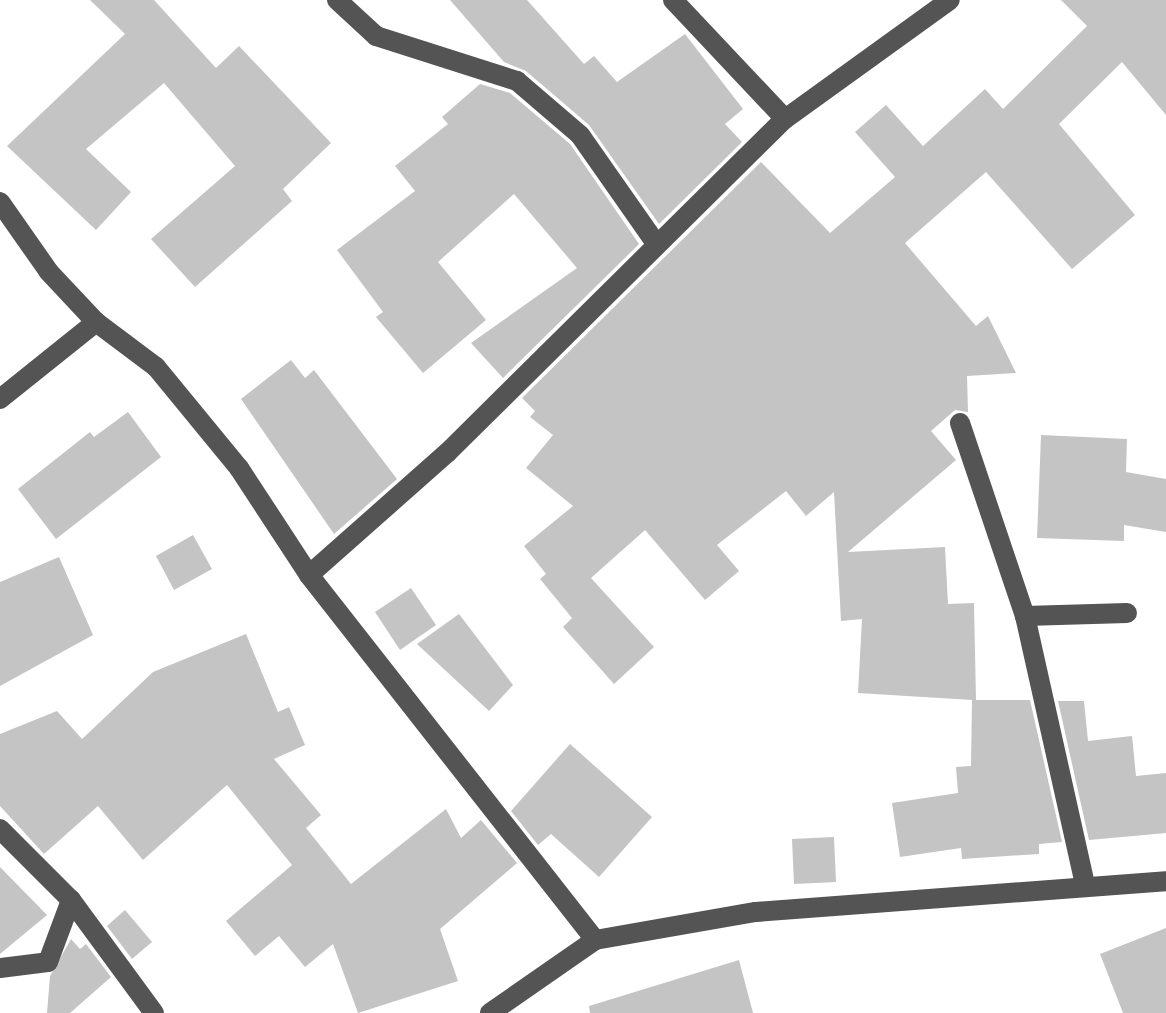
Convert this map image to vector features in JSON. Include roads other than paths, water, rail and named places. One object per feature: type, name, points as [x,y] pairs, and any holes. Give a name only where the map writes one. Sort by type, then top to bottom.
[{"type":"street","points":[[337,0],[376,36],[517,80],[580,135],[655,242]]},
{"type":"street","points":[[673,0],[785,119]]},
{"type":"street","points":[[309,575],[446,453],[655,242],[785,119],[950,0]]},
{"type":"street","points":[[0,202],[49,272],[96,322],[156,368],[240,468],[309,575],[595,940]]},
{"type":"street","points":[[0,399],[96,322]]},
{"type":"street","points":[[960,423],[1025,616],[1085,884]]},
{"type":"street","points":[[1025,616],[1127,612]]},
{"type":"street","points":[[0,828],[71,900],[154,1013]]},
{"type":"street","points":[[490,1013],[595,940],[756,912],[1166,880]]},
{"type":"street","points":[[0,968],[48,962],[71,900]]}]
